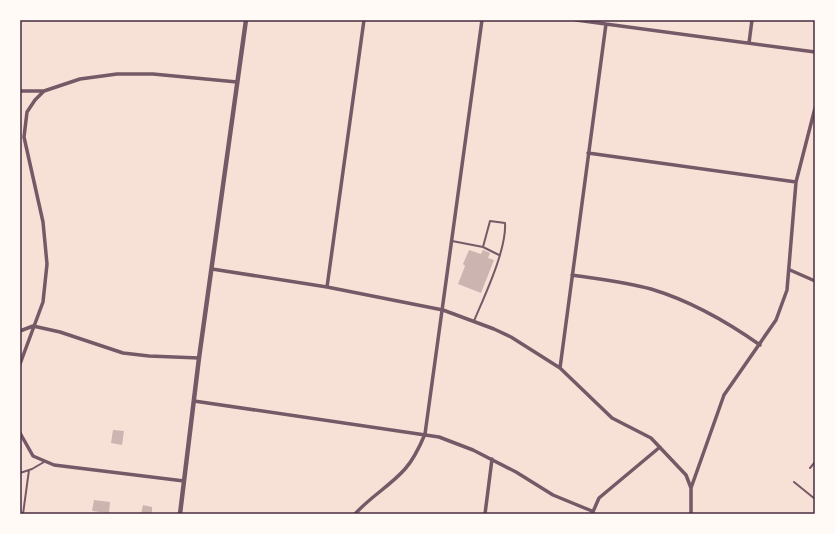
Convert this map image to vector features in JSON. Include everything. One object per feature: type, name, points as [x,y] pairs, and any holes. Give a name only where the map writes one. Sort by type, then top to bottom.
[{"type":"street","points":[[180,514],[199,358],[246,20]]},
{"type":"street","points":[[328,287],[364,20]]},
{"type":"street","points":[[355,514],[368,500],[406,469],[415,456],[425,434],[482,20]]},
{"type":"street","points":[[576,20],[815,52]]},
{"type":"street","points":[[749,43],[752,20]]},
{"type":"street","points":[[560,368],[606,24]]},
{"type":"street","points":[[20,91],[44,91],[80,79],[117,74],[153,74],[237,82]]},
{"type":"street","points":[[20,364],[43,302],[47,264],[47,246],[24,137],[27,112],[35,100],[44,91]]},
{"type":"street","points":[[691,514],[691,488],[724,395],[776,320],[787,290],[790,270],[796,182],[815,108]]},
{"type":"street","points":[[20,135],[24,137]]},
{"type":"street","points":[[588,153],[796,182]]},
{"type":"street","points":[[212,269],[328,287],[443,310],[474,321],[511,337],[560,368],[612,418],[643,433],[660,447],[686,475],[691,488]]},
{"type":"street","points":[[790,270],[815,281]]},
{"type":"street","points":[[572,275],[631,285],[672,296],[715,315],[760,345]]},
{"type":"street","points":[[20,331],[33,326],[60,332],[123,353],[149,356],[199,358]]},
{"type":"street","points":[[194,401],[425,434],[455,443],[492,459],[553,495],[592,512],[604,493],[660,447]]},
{"type":"street","points":[[20,433],[33,456],[54,465],[184,481]]},
{"type":"street","points":[[485,514],[492,459]]},
{"type":"lane","points":[[474,321],[490,284],[499,255],[505,223],[490,221],[483,247]]},
{"type":"lane","points":[[452,241],[483,247],[499,255]]},
{"type":"lane","points":[[20,473],[45,461]]},
{"type":"lane","points":[[810,468],[815,462]]},
{"type":"lane","points":[[23,514],[29,470]]},
{"type":"lane","points":[[794,482],[815,499]]},
{"type":"building","points":[[469,250],[481,254],[483,250],[490,253],[488,258],[494,260],[481,293],[458,284],[465,266],[463,264]]},
{"type":"building","points":[[113,430],[124,431],[122,445],[111,443]]},
{"type":"building","points":[[94,500],[110,502],[109,513],[92,511]]},
{"type":"building","points":[[143,505],[152,507],[152,514],[141,514]]}]
